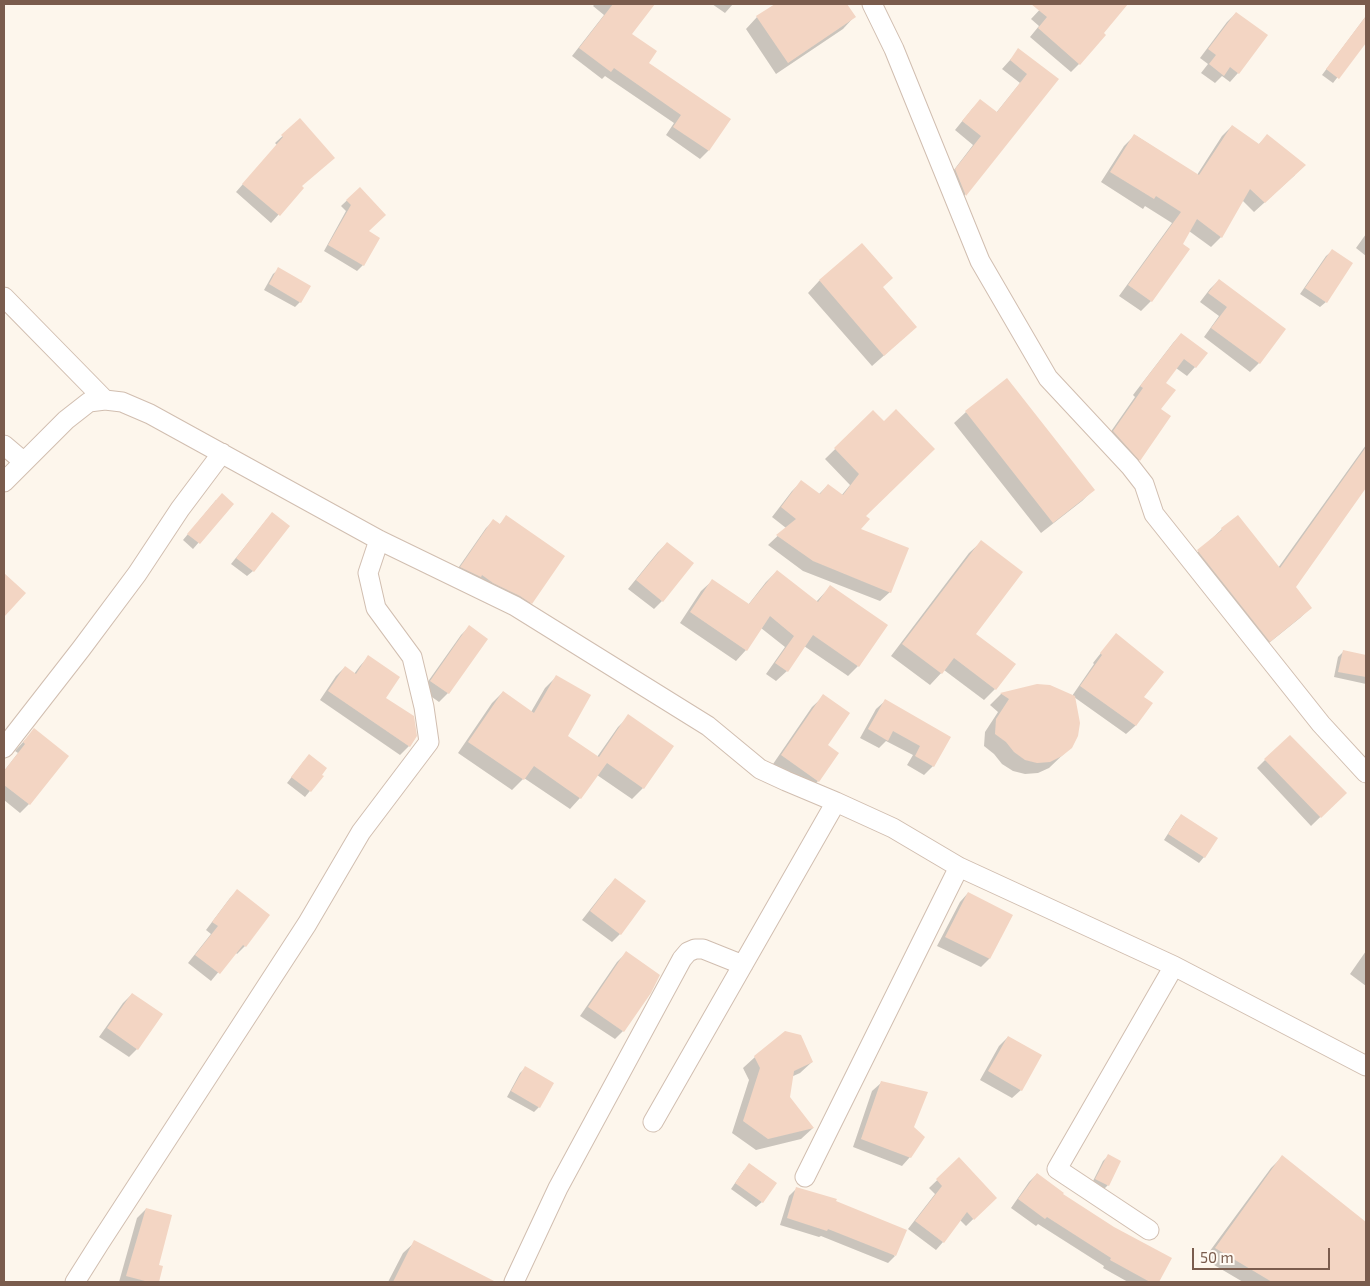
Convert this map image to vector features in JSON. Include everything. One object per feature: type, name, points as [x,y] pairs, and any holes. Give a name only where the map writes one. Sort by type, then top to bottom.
[{"type":"street","points":[[872,4],[894,49],[980,261],[1048,378],[1130,466],[1144,484],[1154,514],[1321,724],[1366,773]]},
{"type":"street","points":[[4,297],[105,400]]},
{"type":"street","points":[[4,482],[66,420],[89,402],[105,400],[122,402],[150,414],[380,540],[515,606],[708,726],[760,769],[893,828],[959,867],[1174,966],[1366,1066]]},
{"type":"street","points":[[4,444],[24,462]]},
{"type":"street","points":[[4,748],[126,589],[180,509],[222,453]]},
{"type":"street","points":[[76,1282],[307,924],[361,832],[429,742],[424,707],[412,657],[376,608],[368,573],[380,540]]},
{"type":"street","points":[[653,1122],[836,802]]},
{"type":"street","points":[[805,1177],[959,867]]},
{"type":"street","points":[[514,1282],[558,1188],[682,959],[688,952],[695,949],[703,950],[743,965]]},
{"type":"street","points":[[1149,1230],[1057,1169],[1174,966]]},
{"type":"building","points":[[613,4],[655,4],[632,34],[657,51],[649,63],[731,119],[709,151],[673,127],[681,115],[614,68],[611,72],[579,48]]},
{"type":"building","points":[[775,4],[847,4],[856,17],[788,63],[756,16]]},
{"type":"building","points":[[1031,4],[1128,4],[1104,33],[1106,35],[1080,65],[1038,28],[1047,17]]},
{"type":"building","points":[[1236,12],[1268,35],[1239,74],[1230,67],[1224,76],[1209,64],[1216,55],[1208,49]]},
{"type":"building","points":[[1366,16],[1366,43],[1339,79],[1326,69]]},
{"type":"building","points":[[1018,48],[1059,79],[966,196],[955,169],[981,136],[962,121],[980,99],[997,112],[1027,74],[1010,60]]},
{"type":"building","points":[[300,118],[335,158],[302,186],[304,188],[280,216],[242,184],[283,137],[281,135]]},
{"type":"building","points":[[1232,125],[1259,144],[1267,134],[1306,165],[1265,203],[1250,189],[1222,238],[1197,219],[1183,244],[1190,249],[1152,302],[1128,285],[1181,212],[1156,196],[1154,199],[1110,172],[1134,134],[1199,175]]},
{"type":"building","points":[[360,187],[386,215],[369,231],[380,238],[364,266],[328,245],[351,205],[346,200]]},
{"type":"building","points":[[862,243],[893,278],[883,287],[917,327],[884,356],[819,280]]},
{"type":"building","points":[[1332,249],[1353,263],[1327,303],[1305,288]]},
{"type":"building","points":[[278,267],[311,286],[301,303],[269,284]]},
{"type":"building","points":[[1219,279],[1286,329],[1260,364],[1211,328],[1227,307],[1208,293]]},
{"type":"building","points":[[1181,333],[1208,353],[1196,368],[1184,359],[1166,383],[1176,390],[1161,409],[1171,416],[1140,461],[1113,431],[1143,388],[1140,386]]},
{"type":"building","points":[[1007,378],[1095,490],[1053,523],[965,411]]},
{"type":"building","points":[[896,409],[935,449],[866,516],[870,519],[861,529],[909,548],[891,593],[813,561],[776,535],[796,519],[781,507],[801,480],[820,494],[828,484],[843,495],[859,474],[834,448],[873,410],[884,421]]},
{"type":"building","points":[[1366,447],[1366,488],[1296,587],[1312,608],[1270,642],[1197,550],[1238,515],[1280,568]]},
{"type":"building","points":[[222,493],[234,504],[200,544],[187,534]]},
{"type":"building","points":[[272,512],[290,526],[254,572],[236,558]]},
{"type":"building","points":[[506,515],[565,556],[532,604],[482,575],[481,577],[460,567],[493,519],[500,524]]},
{"type":"building","points":[[981,540],[1023,572],[976,634],[1016,664],[996,690],[954,658],[942,674],[902,644]]},
{"type":"building","points":[[667,542],[694,563],[663,602],[636,580]]},
{"type":"building","points":[[777,570],[818,602],[830,585],[888,625],[859,667],[813,635],[788,672],[775,663],[794,636],[770,616],[747,651],[690,612],[712,579],[749,604]]},
{"type":"building","points":[[4,573],[26,593],[4,617]]},
{"type":"building","points":[[469,625],[488,639],[449,694],[430,681]]},
{"type":"building","points":[[1116,633],[1164,672],[1144,697],[1153,703],[1136,726],[1080,686],[1102,655],[1100,653]]},
{"type":"building","points":[[1343,650],[1366,655],[1366,677],[1338,672]]},
{"type":"building","points":[[368,655],[400,677],[386,698],[414,716],[417,736],[410,747],[328,691],[345,666],[356,674]]},
{"type":"building","points":[[556,675],[591,695],[568,736],[599,757],[628,714],[674,746],[644,789],[607,763],[581,799],[534,766],[524,780],[468,742],[503,691],[534,713]]},
{"type":"building","points":[[1037,684],[1050,685],[1075,696],[1080,723],[1078,736],[1072,748],[1050,762],[1037,763],[1025,760],[995,734],[996,719],[1009,699],[1000,693]]},
{"type":"building","points":[[823,694],[850,713],[828,745],[839,753],[819,782],[781,755]]},
{"type":"building","points":[[885,699],[951,737],[934,767],[915,756],[920,746],[893,731],[888,741],[868,729]]},
{"type":"building","points":[[34,728],[69,756],[30,805],[4,785],[4,771],[25,744],[23,742]]},
{"type":"building","points":[[1290,735],[1347,793],[1321,818],[1264,759]]},
{"type":"building","points":[[309,754],[327,768],[322,775],[324,776],[311,792],[291,777]]},
{"type":"building","points":[[1181,814],[1218,838],[1205,858],[1168,834]]},
{"type":"building","points":[[615,878],[646,901],[621,935],[590,911]]},
{"type":"building","points":[[237,889],[270,915],[246,947],[243,945],[220,974],[195,955],[218,926],[212,922]]},
{"type":"building","points":[[968,892],[1013,915],[990,959],[945,937]]},
{"type":"building","points":[[626,951],[660,975],[651,993],[624,1032],[588,1007]]},
{"type":"building","points":[[132,993],[163,1014],[138,1050],[107,1028]]},
{"type":"building","points":[[785,1031],[801,1035],[813,1062],[794,1071],[790,1097],[814,1128],[768,1139],[743,1121],[760,1068],[754,1056]]},
{"type":"building","points":[[1008,1036],[1042,1055],[1022,1091],[988,1071]]},
{"type":"building","points":[[525,1066],[554,1083],[540,1108],[511,1091]]},
{"type":"building","points":[[881,1081],[928,1092],[914,1127],[925,1137],[911,1158],[861,1139]]},
{"type":"building","points":[[1108,1154],[1121,1161],[1109,1186],[1095,1179]]},
{"type":"building","points":[[1282,1155],[1366,1222],[1366,1282],[1272,1282],[1215,1248]]},
{"type":"building","points":[[959,1157],[997,1198],[974,1220],[967,1212],[944,1243],[915,1221],[942,1186],[936,1179]]},
{"type":"building","points":[[749,1163],[777,1183],[763,1203],[735,1183]]},
{"type":"building","points":[[1037,1173],[1063,1194],[1114,1227],[1172,1258],[1159,1282],[1150,1282],[1110,1260],[1111,1258],[1047,1217],[1045,1219],[1018,1199]]},
{"type":"building","points":[[796,1187],[837,1199],[836,1201],[907,1230],[896,1256],[828,1229],[827,1231],[787,1218]]},
{"type":"building","points":[[146,1208],[172,1215],[159,1265],[163,1266],[159,1282],[149,1282],[126,1276]]},
{"type":"building","points":[[414,1240],[496,1282],[393,1282]]}]
